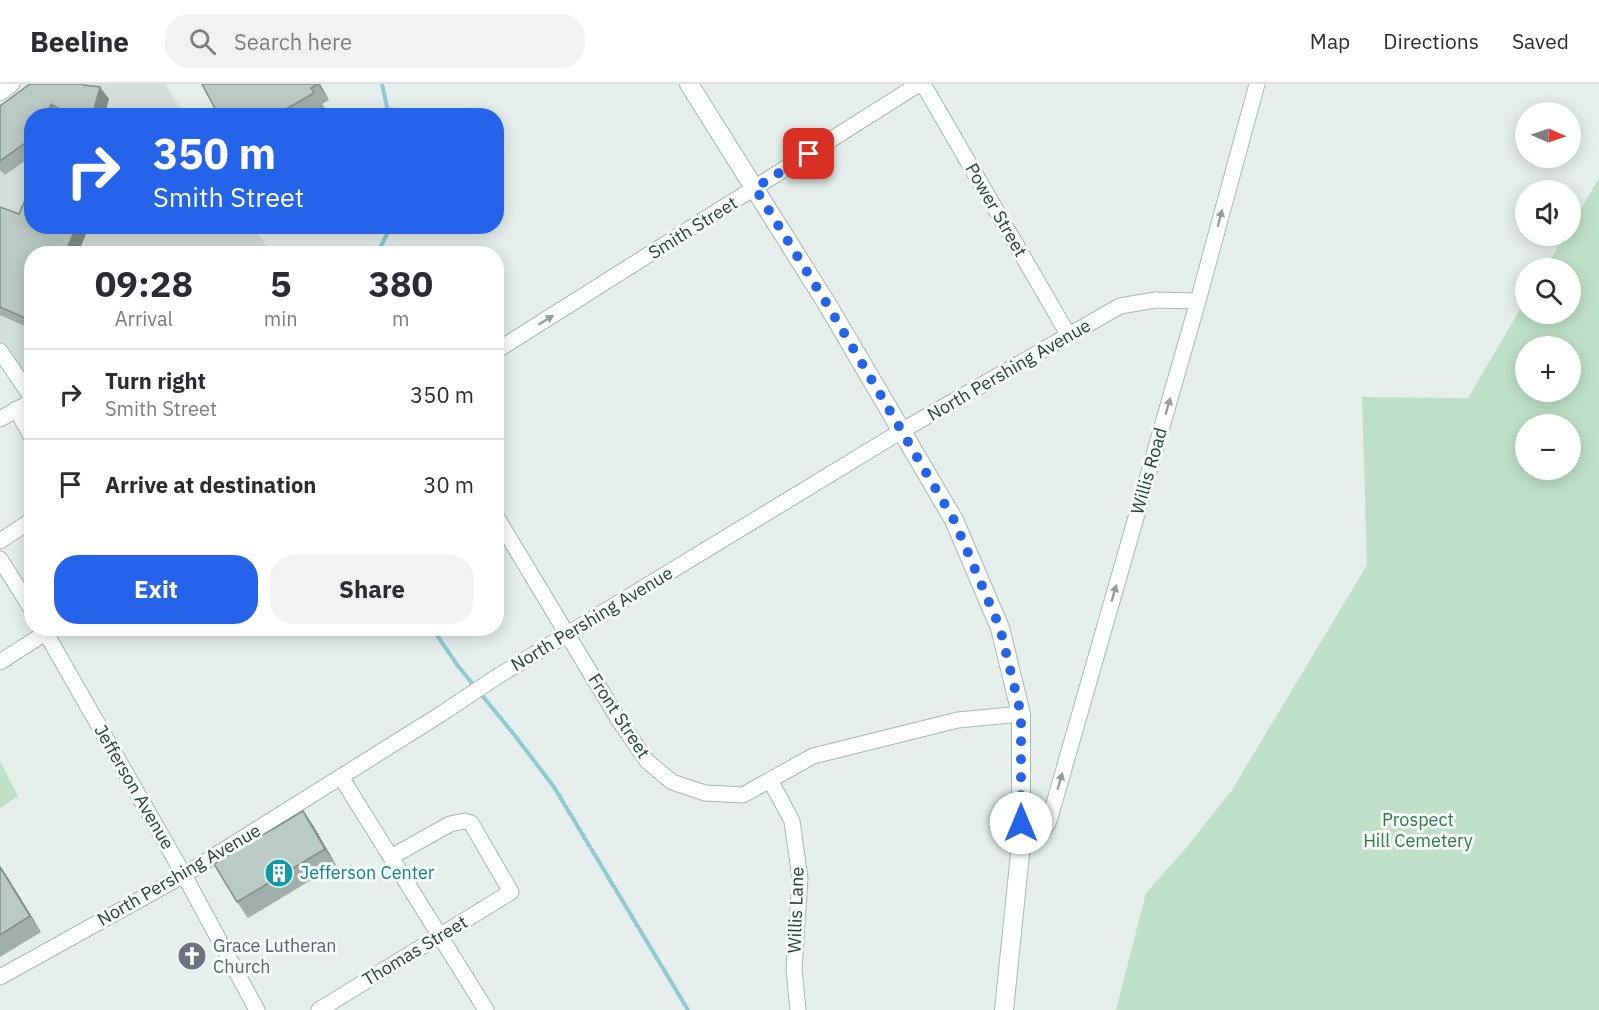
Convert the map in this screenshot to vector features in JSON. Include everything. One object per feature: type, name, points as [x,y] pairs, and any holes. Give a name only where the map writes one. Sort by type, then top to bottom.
[{"type":"street","points":[[0,93],[12,84]]},
{"type":"street","points":[[689,84],[903,430],[954,520],[1000,628],[1021,714],[1021,844],[1004,1010]]},
{"type":"street","name":"Smith Street","points":[[504,346],[919,84]]},
{"type":"street","name":"Power Street","points":[[923,84],[1069,336]]},
{"type":"street","name":"Willis Road","points":[[1021,844],[1043,831],[1049,821],[1198,301],[1257,84]]},
{"type":"street","name":"North Pershing Avenue","points":[[0,977],[184,875],[495,678],[903,430],[1120,306],[1155,300],[1198,301]]},
{"type":"street","points":[[0,351],[24,388]]},
{"type":"street","points":[[0,419],[24,404]]},
{"type":"street","points":[[16,409],[24,424]]},
{"type":"street","points":[[0,541],[24,525]]},
{"type":"street","name":"Front Street","points":[[504,529],[620,722],[647,761],[672,782],[705,793],[743,795],[813,756],[958,720],[1021,714]]},
{"type":"street","points":[[0,559],[24,597]]},
{"type":"street","points":[[0,662],[38,636]]},
{"type":"street","name":"Jefferson Avenue","points":[[50,636],[257,1010]]},
{"type":"street","points":[[340,777],[486,1010]]},
{"type":"street","name":"Willis Lane","points":[[770,780],[792,821],[800,878],[794,969],[798,1010]]},
{"type":"street","name":"Thomas Street","points":[[319,1010],[511,892],[471,823],[465,820],[450,824],[391,857]]},
{"type":"shaded area","points":[[54,84],[165,84],[180,108],[24,108],[24,234],[259,234],[266,246],[24,246],[24,400],[0,357],[0,122]]},
{"type":"green space","name":"Prospect Hill Cemetery","points":[[1599,178],[1599,1010],[1116,1010],[1146,893],[1186,848],[1232,790],[1367,565],[1362,397],[1468,398],[1515,318],[1515,324],[1581,324],[1581,258],[1551,258],[1559,246],[1581,246],[1581,209]]},
{"type":"green space","points":[[0,761],[18,796],[0,808]]},
{"type":"building","points":[[30,84],[82,84],[100,87],[94,108],[58,108],[51,104],[49,108],[24,108],[24,144],[0,161],[0,106]]},
{"type":"building","points":[[202,84],[318,84],[311,88],[314,93],[288,108],[215,108]]},
{"type":"building","points":[[24,202],[24,234],[73,234],[68,246],[24,246],[24,318],[0,307],[0,207],[19,214]]},
{"type":"building","points":[[303,811],[325,849],[237,902],[214,864]]},
{"type":"building","points":[[0,867],[30,916],[0,935]]},
{"type":"waterway","points":[[382,84],[387,108]]},
{"type":"waterway","points":[[381,246],[387,234]]},
{"type":"waterway","points":[[437,636],[476,688]]},
{"type":"waterway","points":[[481,694],[554,787],[688,1010]]},
{"type":"place","name":"Jefferson Center","points":[[279,873]]},
{"type":"place","name":"Grace Lutheran Church","points":[[192,956]]},
{"type":"route","points":[[809,154],[755,188],[903,430],[954,520],[1000,628],[1021,714],[1021,823]]}]
